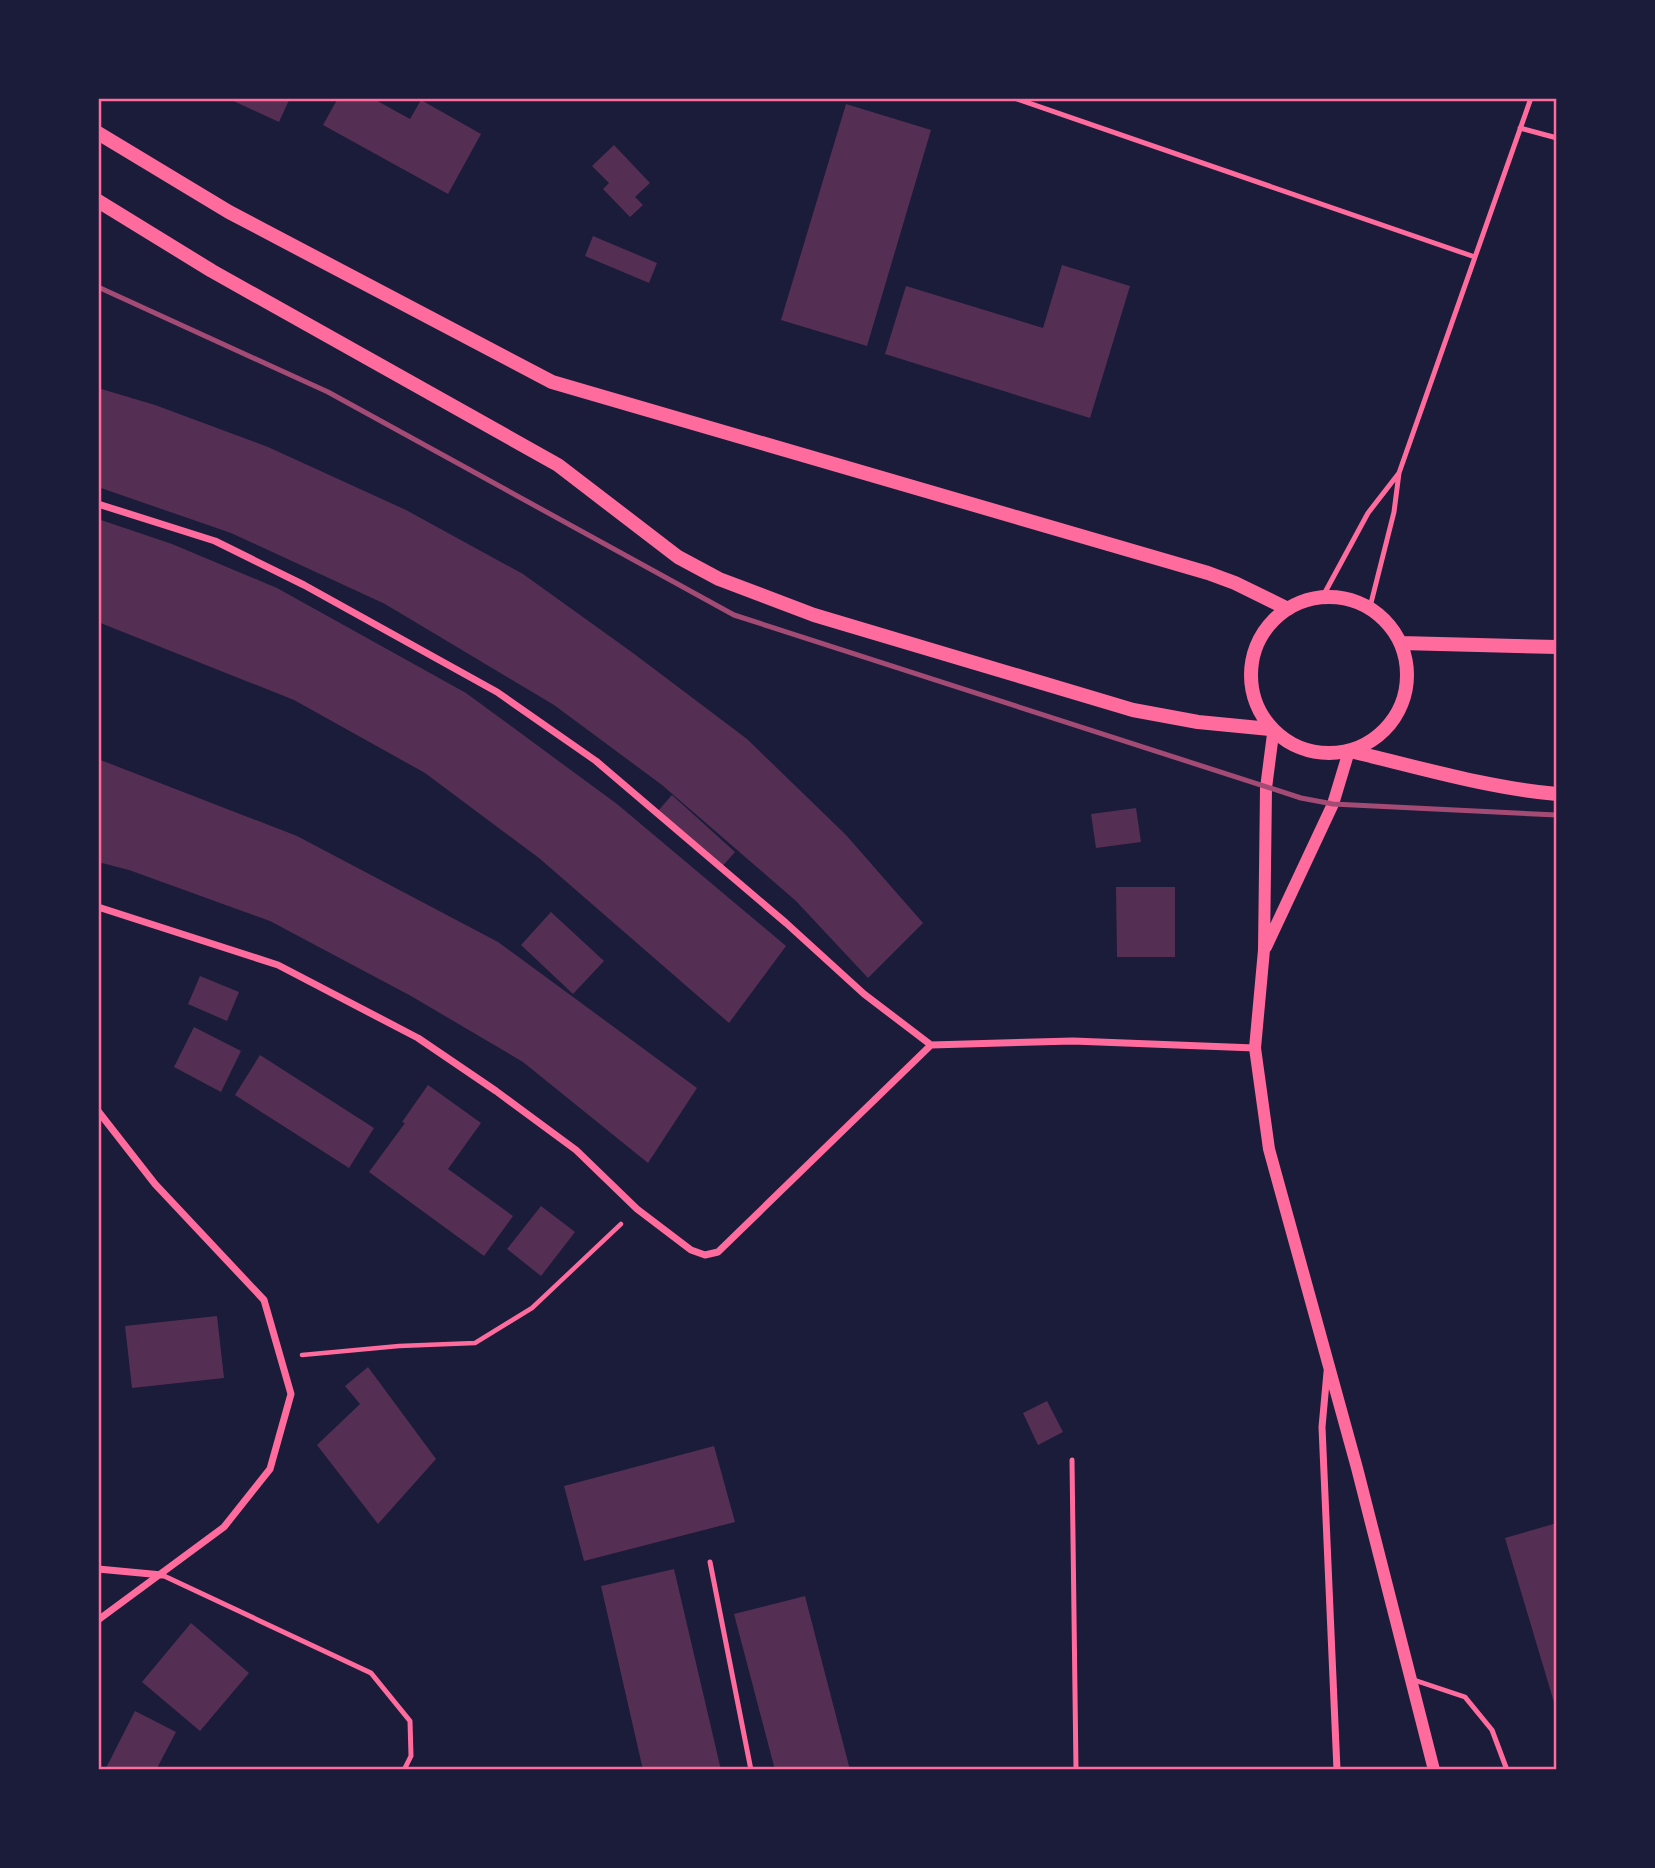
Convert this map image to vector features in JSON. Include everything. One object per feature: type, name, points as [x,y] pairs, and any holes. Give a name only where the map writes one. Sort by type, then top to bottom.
[{"type":"main road","points":[[98,132],[229,212],[552,382],[1208,573],[1288,609]]},
{"type":"main road","points":[[98,201],[212,271],[558,465],[678,557],[719,579],[814,615],[1133,710],[1272,732],[1297,747],[1322,754],[1349,751],[1370,742],[1387,728],[1400,709],[1407,687],[1407,665],[1401,643],[1388,623],[1370,607],[1347,598],[1323,596],[1300,601],[1264,630],[1254,651],[1250,674],[1253,697],[1272,732]]},
{"type":"main road","points":[[1401,643],[1557,646]]},
{"type":"main road","points":[[1349,751],[1530,792],[1557,794]]},
{"type":"street","points":[[98,504],[215,541],[304,585],[497,692],[596,761],[786,923],[864,995],[931,1045],[1073,1041],[1255,1048]]},
{"type":"street","points":[[1272,732],[1266,788],[1264,950],[1255,1048],[1269,1149],[1328,1361],[1434,1770]]},
{"type":"street","points":[[1264,950],[1333,804],[1349,751]]},
{"type":"street","points":[[98,907],[278,965],[418,1038],[576,1150],[637,1209],[691,1250],[705,1255],[718,1252],[931,1045]]},
{"type":"street","points":[[98,1111],[155,1184],[264,1300],[291,1394],[270,1469],[224,1527],[98,1620]]},
{"type":"street","points":[[1328,1361],[1322,1427],[1337,1770]]},
{"type":"street","points":[[98,1569],[162,1574]]},
{"type":"lane","points":[[1014,98],[1475,257]]},
{"type":"lane","points":[[1370,607],[1394,512],[1399,473],[1531,98]]},
{"type":"lane","points":[[1520,128],[1557,138]]},
{"type":"lane","points":[[1323,596],[1368,513],[1399,473]]},
{"type":"lane","points":[[1072,1460],[1076,1770]]},
{"type":"lane","points":[[710,1562],[751,1770]]},
{"type":"lane","points":[[162,1574],[371,1673],[410,1721],[411,1755],[404,1770]]},
{"type":"lane","points":[[1410,1679],[1465,1697],[1492,1730],[1507,1770]]},
{"type":"path","points":[[281,1357],[399,1346],[475,1343],[531,1308],[637,1209]]},
{"type":"building","points":[[227,98],[290,98],[279,122]]},
{"type":"building","points":[[338,98],[372,98],[410,119],[421,100],[481,134],[448,194],[323,125]]},
{"type":"building","points":[[846,104],[931,130],[867,346],[781,320]]},
{"type":"building","points":[[614,145],[650,183],[635,197],[643,205],[630,217],[603,189],[609,183],[592,166]]},
{"type":"building","points":[[593,236],[657,263],[649,283],[585,256]]},
{"type":"building","points":[[1062,265],[1130,286],[1090,418],[885,354],[906,286],[1043,328]]},
{"type":"building","points":[[98,388],[155,405],[268,447],[406,510],[523,574],[747,739],[846,835],[923,923],[868,978],[796,901],[662,785],[554,705],[385,604],[231,533],[98,487]]},
{"type":"building","points":[[98,519],[172,544],[277,588],[466,693],[617,804],[786,946],[729,1023],[539,858],[425,773],[294,700],[98,622]]},
{"type":"building","points":[[98,759],[297,836],[498,942],[697,1088],[648,1163],[523,1062],[411,996],[270,921],[129,870],[98,862]]},
{"type":"building","points":[[672,795],[735,852],[720,869],[657,812]]},
{"type":"building","points":[[1136,808],[1141,842],[1096,848],[1091,814]]},
{"type":"building","points":[[1116,887],[1175,887],[1175,957],[1117,957]]},
{"type":"building","points":[[551,912],[604,961],[573,994],[521,945]]},
{"type":"building","points":[[200,976],[239,992],[227,1021],[188,1004]]},
{"type":"building","points":[[194,1027],[241,1051],[221,1092],[174,1067]]},
{"type":"building","points":[[260,1055],[374,1128],[349,1168],[235,1095]]},
{"type":"building","points":[[428,1085],[481,1123],[448,1169],[513,1216],[484,1256],[369,1172],[405,1123],[402,1122]]},
{"type":"building","points":[[541,1206],[575,1232],[541,1276],[507,1249]]},
{"type":"building","points":[[217,1316],[224,1378],[132,1388],[125,1326]]},
{"type":"building","points":[[368,1367],[436,1459],[378,1524],[317,1445],[360,1404],[345,1386]]},
{"type":"building","points":[[1047,1401],[1063,1432],[1038,1445],[1023,1413]]},
{"type":"building","points":[[714,1446],[735,1522],[584,1561],[564,1486]]},
{"type":"building","points":[[1557,1523],[1557,1709],[1556,1709],[1505,1538]]},
{"type":"building","points":[[674,1569],[721,1770],[643,1770],[601,1586]]},
{"type":"building","points":[[805,1596],[850,1770],[775,1770],[734,1614]]},
{"type":"building","points":[[191,1623],[249,1673],[200,1731],[142,1682]]},
{"type":"building","points":[[135,1711],[176,1732],[156,1770],[105,1770]]},
{"type":"railway","points":[[98,287],[328,392],[734,615],[1301,798],[1333,804],[1557,815]]}]
